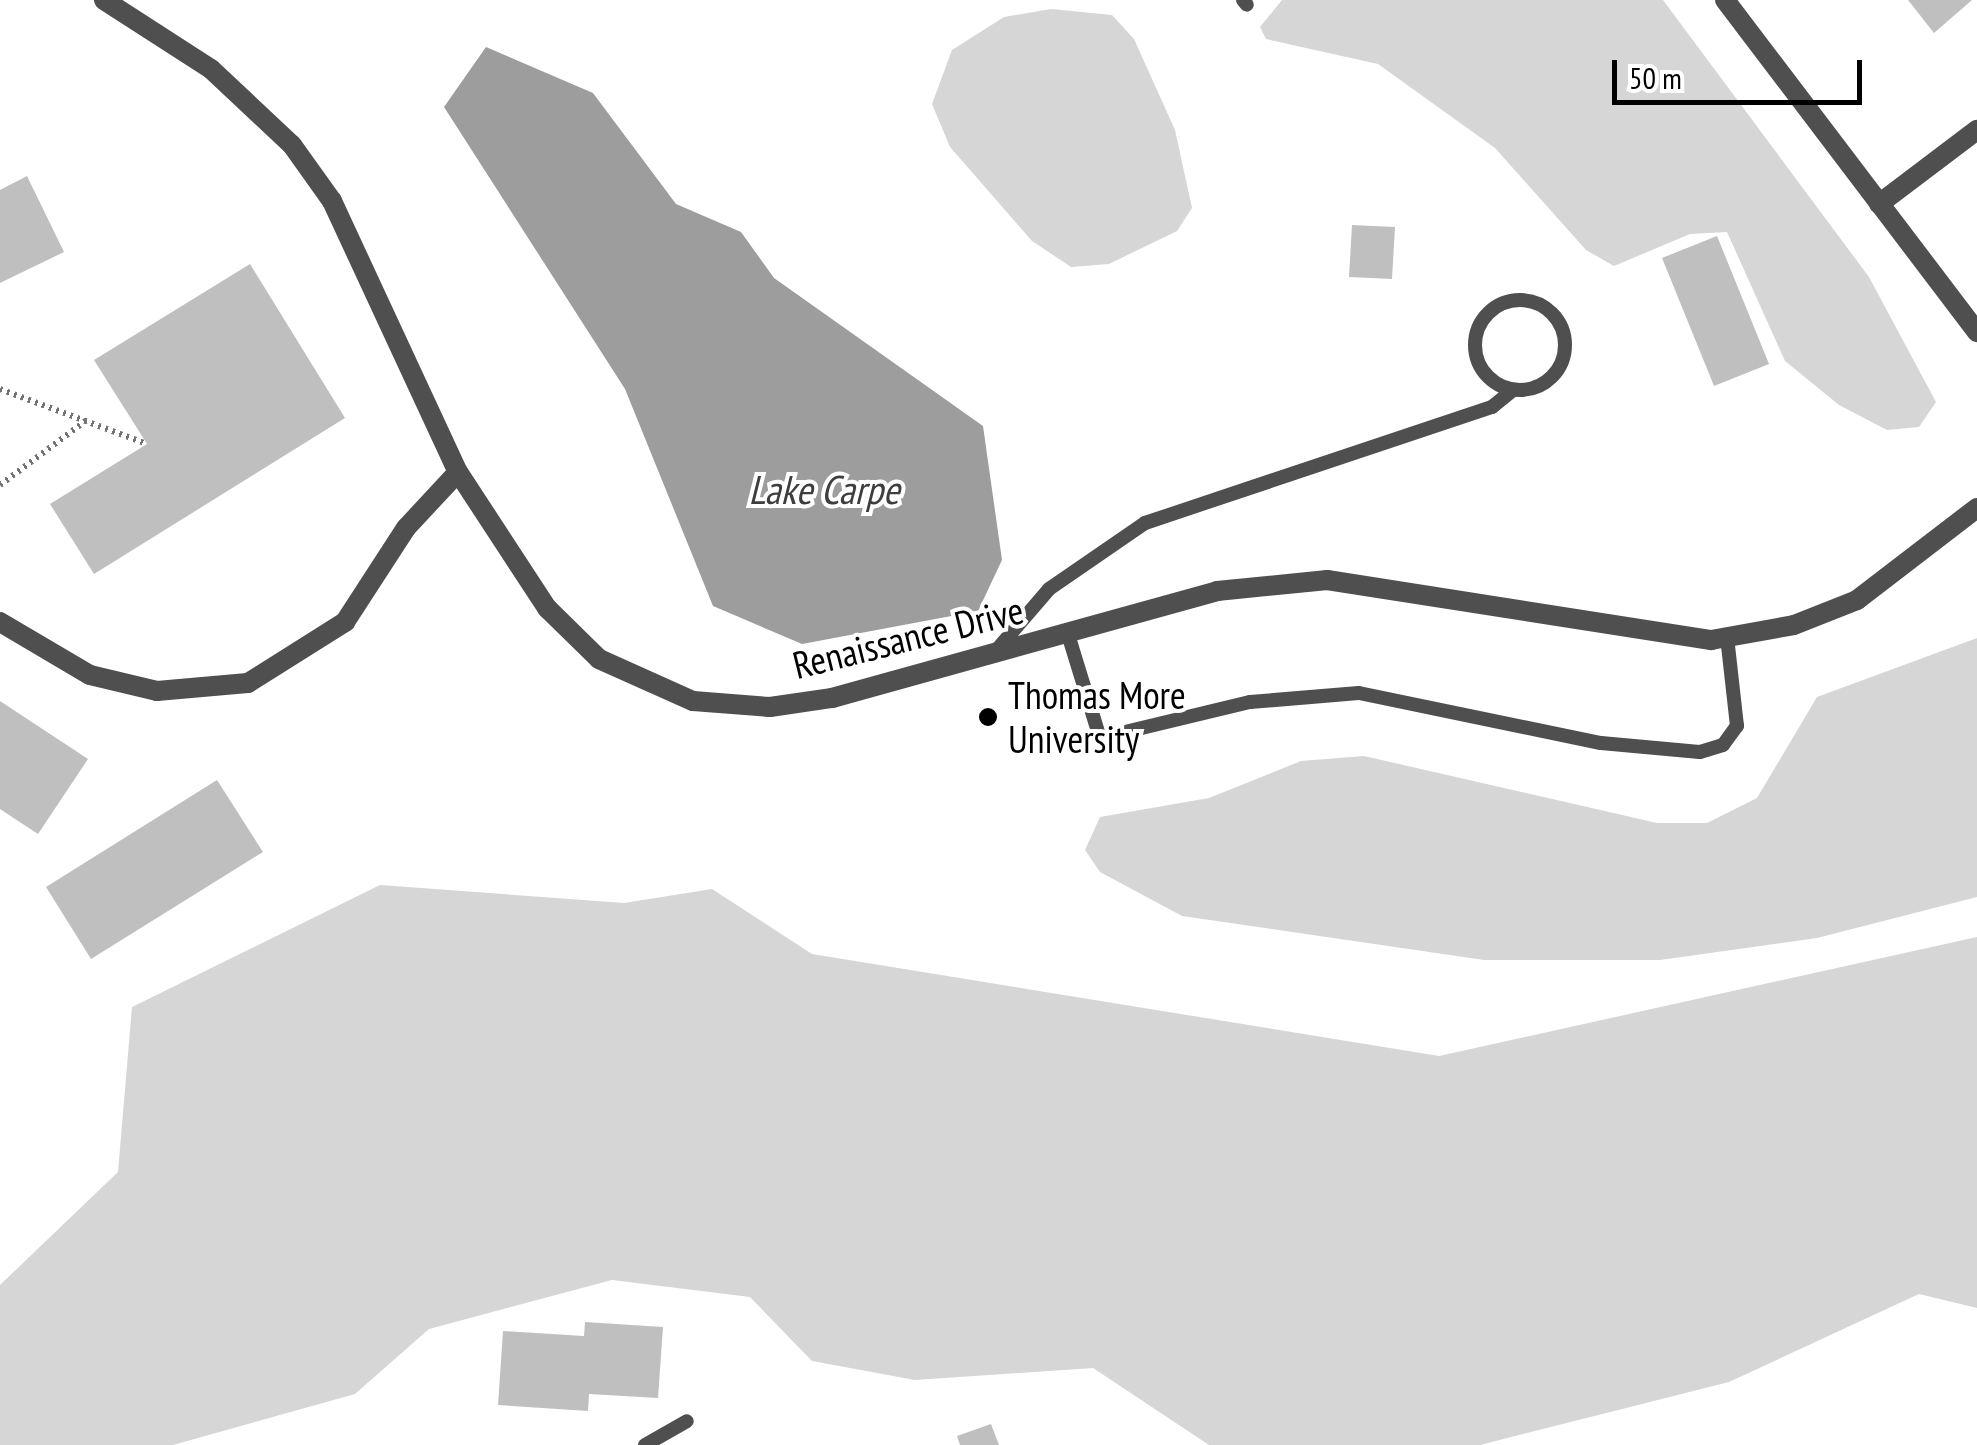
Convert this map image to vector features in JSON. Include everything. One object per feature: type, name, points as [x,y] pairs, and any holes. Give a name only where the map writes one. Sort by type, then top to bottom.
[{"type":"street","name":"Renaissance Drive","points":[[104,0],[211,69],[292,145],[340,217],[458,472],[574,637],[628,677],[692,701],[770,707],[832,698],[1217,591],[1326,580],[1442,592],[1642,634],[1727,638],[1857,600],[1977,508]]},
{"type":"street","points":[[1726,0],[1977,332]]},
{"type":"street","points":[[1879,204],[1977,130]]},
{"type":"street","points":[[0,622],[90,675],[157,691],[248,683],[344,622],[406,528],[458,472]]},
{"type":"lane","points":[[994,654],[1049,589],[1145,522],[1492,407],[1513,390],[1542,384],[1565,351],[1561,325],[1531,301],[1493,308],[1476,333],[1486,376],[1513,390]]},
{"type":"lane","points":[[1067,631],[1100,738],[1250,702],[1358,694],[1602,744],[1700,752],[1723,745],[1737,726],[1727,638]]},
{"type":"lane","points":[[644,1445],[687,1421]]},
{"type":"path","points":[[0,389],[147,444]]},
{"type":"path","points":[[0,485],[87,420]]},
{"type":"shaded area","points":[[1282,0],[1663,0],[1869,277],[1936,402],[1919,427],[1887,430],[1839,405],[1785,361],[1727,232],[1690,234],[1614,266],[1586,250],[1495,148],[1378,64],[1266,39],[1260,27]]},
{"type":"shaded area","points":[[1051,9],[1112,15],[1134,39],[1175,130],[1192,208],[1177,231],[1109,264],[1071,267],[1032,241],[950,147],[932,104],[952,50],[1004,17]]},
{"type":"shaded area","points":[[1977,638],[1977,897],[1817,938],[1660,960],[1484,960],[1182,916],[1100,872],[1085,850],[1100,817],[1209,798],[1301,761],[1364,756],[1657,823],[1707,823],[1757,798],[1817,697]]},
{"type":"shaded area","points":[[380,885],[624,903],[712,889],[812,954],[1439,1056],[1977,937],[1977,1308],[1919,1294],[1729,1382],[1480,1445],[1209,1445],[1093,1368],[915,1380],[812,1361],[750,1297],[612,1280],[429,1329],[355,1394],[173,1445],[0,1445],[0,1285],[118,1172],[132,1007]]},
{"type":"water","name":"Lake Carpe","points":[[486,47],[593,93],[676,204],[741,232],[774,278],[983,426],[1002,560],[978,611],[802,644],[713,606],[625,389],[444,107]]},
{"type":"building","points":[[1908,0],[1972,0],[1934,33]]},
{"type":"building","points":[[27,176],[64,252],[0,283],[0,190]]},
{"type":"building","points":[[1352,225],[1395,227],[1392,279],[1349,277]]},
{"type":"building","points":[[1717,236],[1769,364],[1714,386],[1662,258]]},
{"type":"building","points":[[250,264],[345,418],[94,574],[50,504],[147,444],[94,360]]},
{"type":"building","points":[[0,701],[88,759],[38,834],[0,809]]},
{"type":"building","points":[[217,780],[263,852],[91,959],[46,887]]},
{"type":"building","points":[[585,1322],[663,1327],[658,1398],[589,1394],[588,1411],[498,1405],[503,1331],[584,1336]]},
{"type":"building","points":[[991,1424],[999,1445],[960,1445],[957,1436]]},
{"type":"place","name":"Thomas More University","points":[[988,717]]}]
